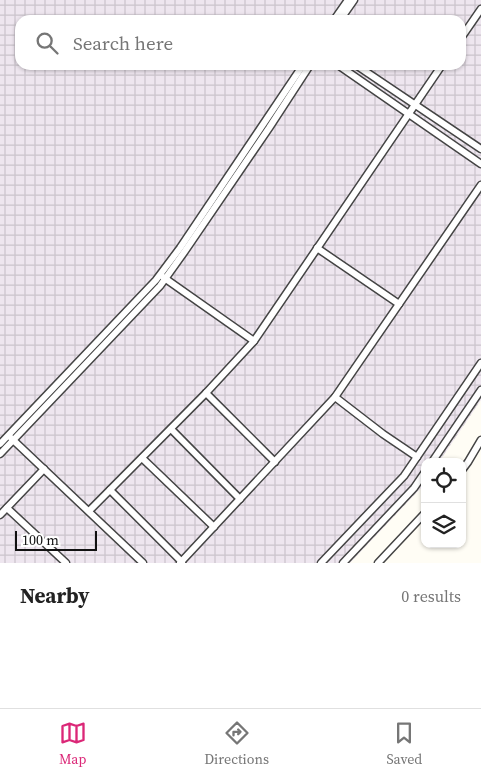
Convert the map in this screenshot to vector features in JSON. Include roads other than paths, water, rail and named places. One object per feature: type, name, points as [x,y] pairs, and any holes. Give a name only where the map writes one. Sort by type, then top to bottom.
[{"type":"street","points":[[338,15],[348,0]]},
{"type":"street","points":[[344,15],[354,0]]},
{"type":"street","points":[[466,31],[481,9]]},
{"type":"street","points":[[163,277],[180,248],[300,70]]},
{"type":"street","points":[[0,454],[10,438],[147,299],[258,144],[307,70]]},
{"type":"street","points":[[345,70],[481,164]]},
{"type":"street","points":[[364,70],[481,149]]},
{"type":"street","points":[[90,511],[206,393],[254,341],[439,70]]},
{"type":"street","points":[[110,490],[181,562],[335,397],[481,185]]},
{"type":"street","points":[[317,248],[399,304]]},
{"type":"street","points":[[163,277],[254,341]]},
{"type":"street","points":[[321,563],[404,476],[481,363]]},
{"type":"street","points":[[435,458],[481,390]]},
{"type":"street","points":[[206,393],[274,462]]},
{"type":"street","points":[[335,397],[383,434],[417,457]]},
{"type":"street","points":[[171,429],[240,499]]},
{"type":"street","points":[[0,444],[10,438]]},
{"type":"street","points":[[10,438],[90,511],[143,563]]},
{"type":"street","points":[[466,465],[481,440]]},
{"type":"street","points":[[142,458],[214,527]]},
{"type":"street","points":[[0,515],[44,469]]},
{"type":"street","points":[[343,563],[414,488],[421,478]]},
{"type":"street","points":[[7,508],[66,563]]},
{"type":"street","points":[[378,563],[421,517]]}]
